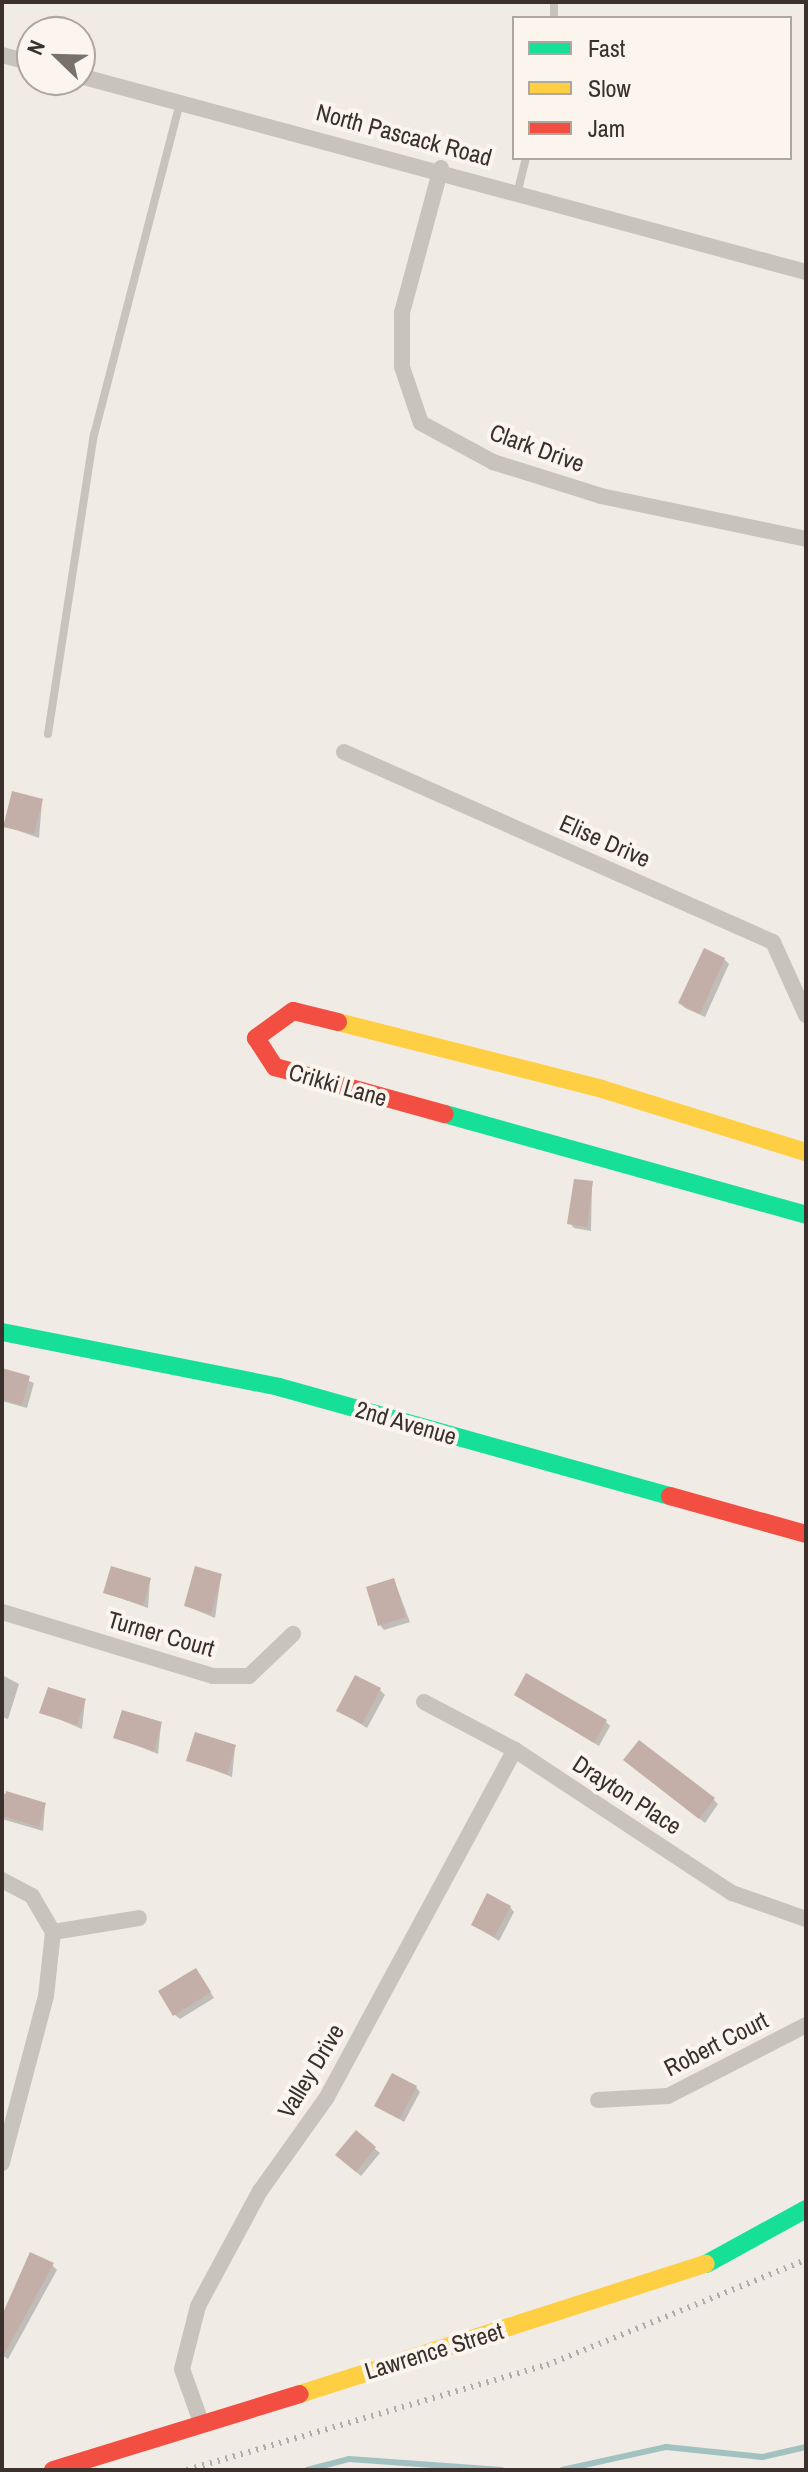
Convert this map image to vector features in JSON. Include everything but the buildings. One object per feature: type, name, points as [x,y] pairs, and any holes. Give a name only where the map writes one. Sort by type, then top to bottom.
[{"type":"street","name":"North Pascack Road","points":[[96,80],[441,168],[806,272]]},
{"type":"street","name":"Clark Drive","points":[[441,168],[402,313],[402,367],[421,423],[493,462],[601,496],[806,539]]},
{"type":"street","name":"Elise Drive","points":[[344,752],[773,942],[806,1015]]},
{"type":"street","name":"Crikki Lane","points":[[806,1152],[602,1089],[293,1011],[256,1038],[275,1067],[806,1215]]},
{"type":"street","name":"2nd Avenue","points":[[2,1332],[279,1387],[806,1534]]},
{"type":"street","name":"Turner Court","points":[[2,1612],[213,1676],[249,1676],[293,1634]]},
{"type":"street","name":"Drayton Place","points":[[424,1702],[515,1750],[732,1893],[806,1919]]},
{"type":"street","name":"Valley Drive","points":[[201,2422],[182,2369],[198,2306],[260,2191],[327,2097],[515,1750]]},
{"type":"street","points":[[2,1880],[32,1896],[53,1932],[46,1996],[2,2163]]},
{"type":"street","points":[[53,1932],[139,1918]]},
{"type":"street","name":"Robert Court","points":[[598,2100],[668,2096],[806,2025]]},
{"type":"street","name":"Lawrence Street","points":[[53,2470],[689,2273],[806,2209]]},
{"type":"lane","points":[[48,734],[94,435],[180,101]]},
{"type":"lane","points":[[518,190],[526,160]]},
{"type":"waterway","points":[[562,2470],[666,2447],[762,2457],[806,2447]]},
{"type":"waterway","points":[[307,2470],[349,2459],[502,2470]]},
{"type":"railway","points":[[187,2470],[547,2365],[806,2260]]},
{"type":"traffic: fast","points":[[445,1114],[806,1215]]},
{"type":"traffic: fast","points":[[2,1332],[279,1387],[670,1496]]},
{"type":"traffic: fast","points":[[706,2264],[806,2209]]},
{"type":"traffic: slow","points":[[338,1022],[602,1089],[806,1152]]},
{"type":"traffic: slow","points":[[300,2394],[706,2264]]},
{"type":"traffic: jam","points":[[338,1022],[293,1011],[256,1038],[275,1067],[445,1114]]},
{"type":"traffic: jam","points":[[670,1496],[806,1534]]},
{"type":"traffic: jam","points":[[53,2470],[300,2394]]}]
